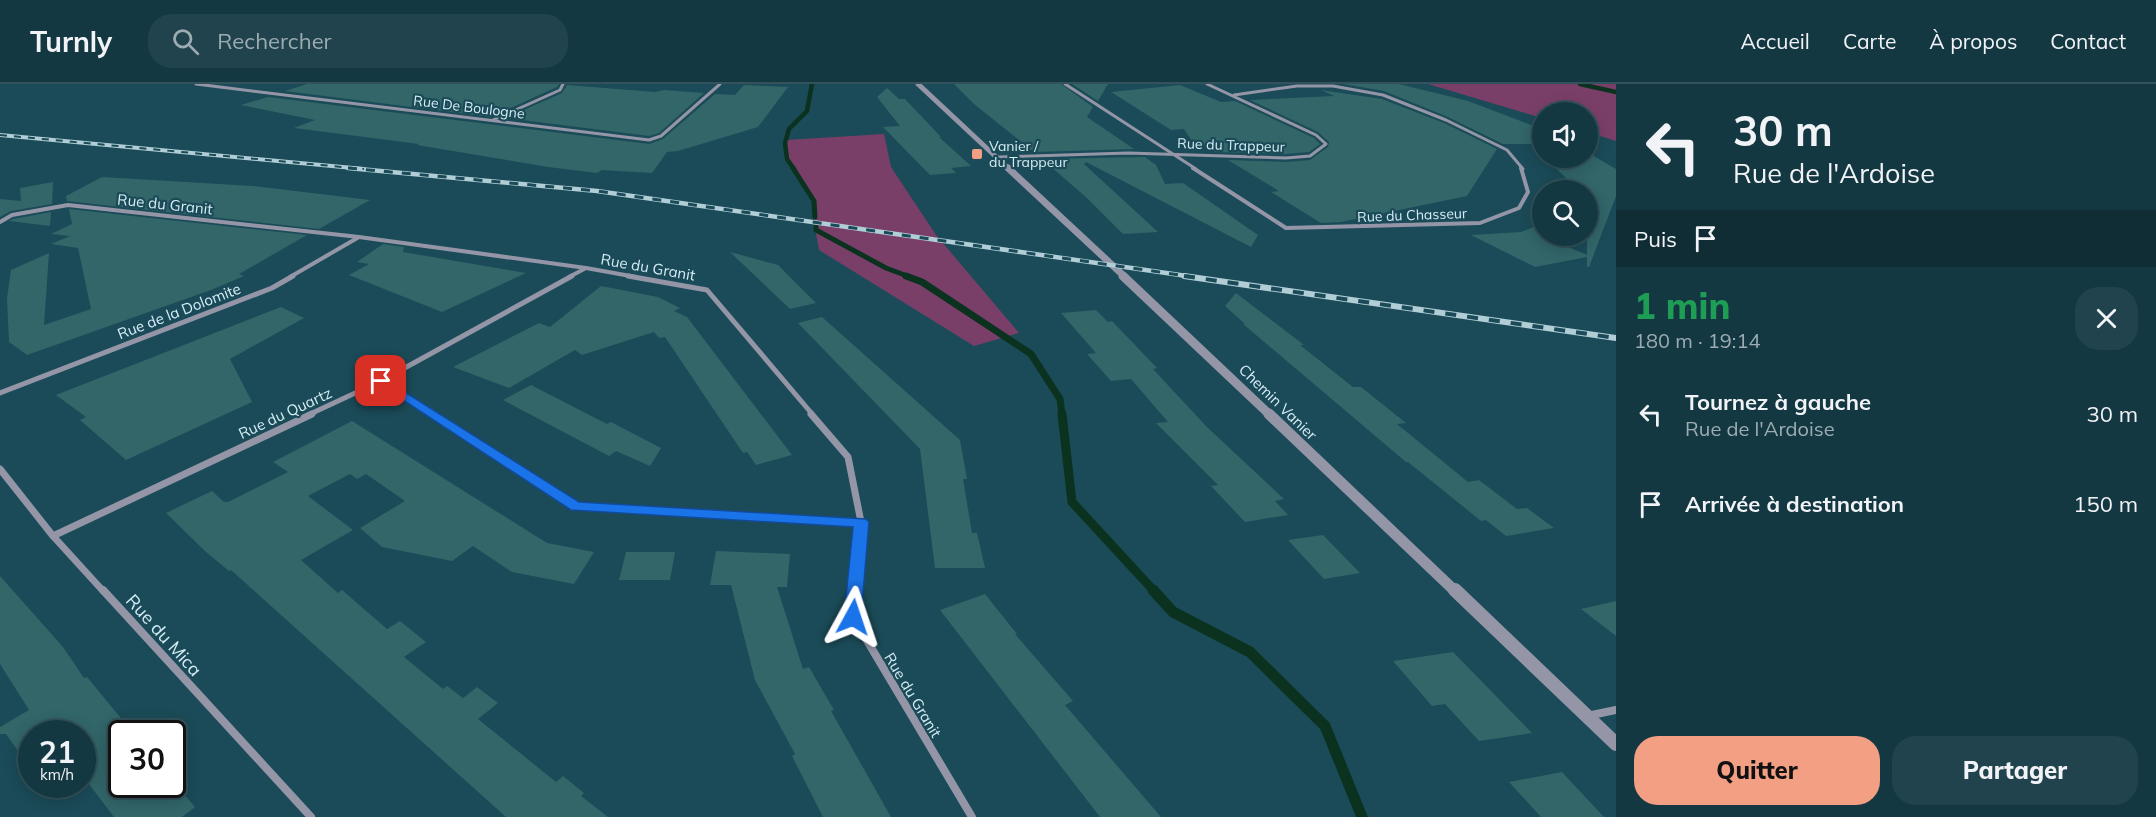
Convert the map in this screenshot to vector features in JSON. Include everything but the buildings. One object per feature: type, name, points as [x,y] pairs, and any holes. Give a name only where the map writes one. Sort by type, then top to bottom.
[{"type":"street","name":"Rue De Boulogne","points":[[196,84],[649,140],[661,136],[720,84]]},
{"type":"street","points":[[492,120],[560,90],[563,84]]},
{"type":"street","name":"Chemin Vanier","points":[[918,84],[998,157],[1616,744]]},
{"type":"street","name":"Rue du Chasseur","points":[[1065,84],[1286,228],[1480,223],[1520,208],[1528,192],[1524,171],[1507,150],[1446,120],[1383,95],[1359,89],[1297,86],[1234,95]]},
{"type":"street","name":"Rue du Trappeur","points":[[998,157],[1090,152],[1246,159],[1306,156],[1321,151],[1326,144],[1316,135],[1207,84]]},
{"type":"street","name":"Rue du Granit","points":[[0,222],[12,215],[68,205],[359,237],[586,268],[707,290],[848,457],[861,522],[853,617],[972,817]]},
{"type":"street","name":"Rue de la Dolomite","points":[[0,393],[272,288],[359,237]]},
{"type":"street","name":"Rue du Quartz","points":[[53,536],[381,381],[586,268]]},
{"type":"street","points":[[381,381],[576,506],[861,522]]},
{"type":"street","name":"Rue du Mica","points":[[0,469],[53,536],[311,817]]},
{"type":"street","points":[[1586,716],[1616,710]]},
{"type":"shaded area","points":[[1428,84],[1616,84],[1616,141],[1598,135],[1598,102],[1532,102],[1532,115]]},
{"type":"shaded area","points":[[884,134],[891,167],[936,235],[1019,333],[974,346],[819,250],[813,216],[814,201],[787,159],[786,140]]},
{"type":"waterway","points":[[794,169],[787,159],[785,143],[789,129],[807,111],[812,84]]},
{"type":"waterway","points":[[1580,84],[1616,92]]},
{"type":"waterway","points":[[793,168],[814,201],[815,217]]},
{"type":"waterway","points":[[816,227],[816,230],[886,268],[910,277]]},
{"type":"waterway","points":[[906,276],[922,282],[1031,354],[1060,399],[1062,415]]},
{"type":"waterway","points":[[1062,414],[1072,502],[1155,592]]},
{"type":"waterway","points":[[1153,590],[1173,612],[1250,652],[1325,726],[1362,817]]},
{"type":"railway","points":[[0,135],[364,169]]},
{"type":"railway","points":[[348,168],[597,191],[1194,277]]},
{"type":"railway","points":[[1184,276],[1616,338]]},
{"type":"place","name":"Vanier / du Trappeur","points":[[977,154]]},
{"type":"route","points":[[381,381],[576,506],[861,522],[853,617]]}]
